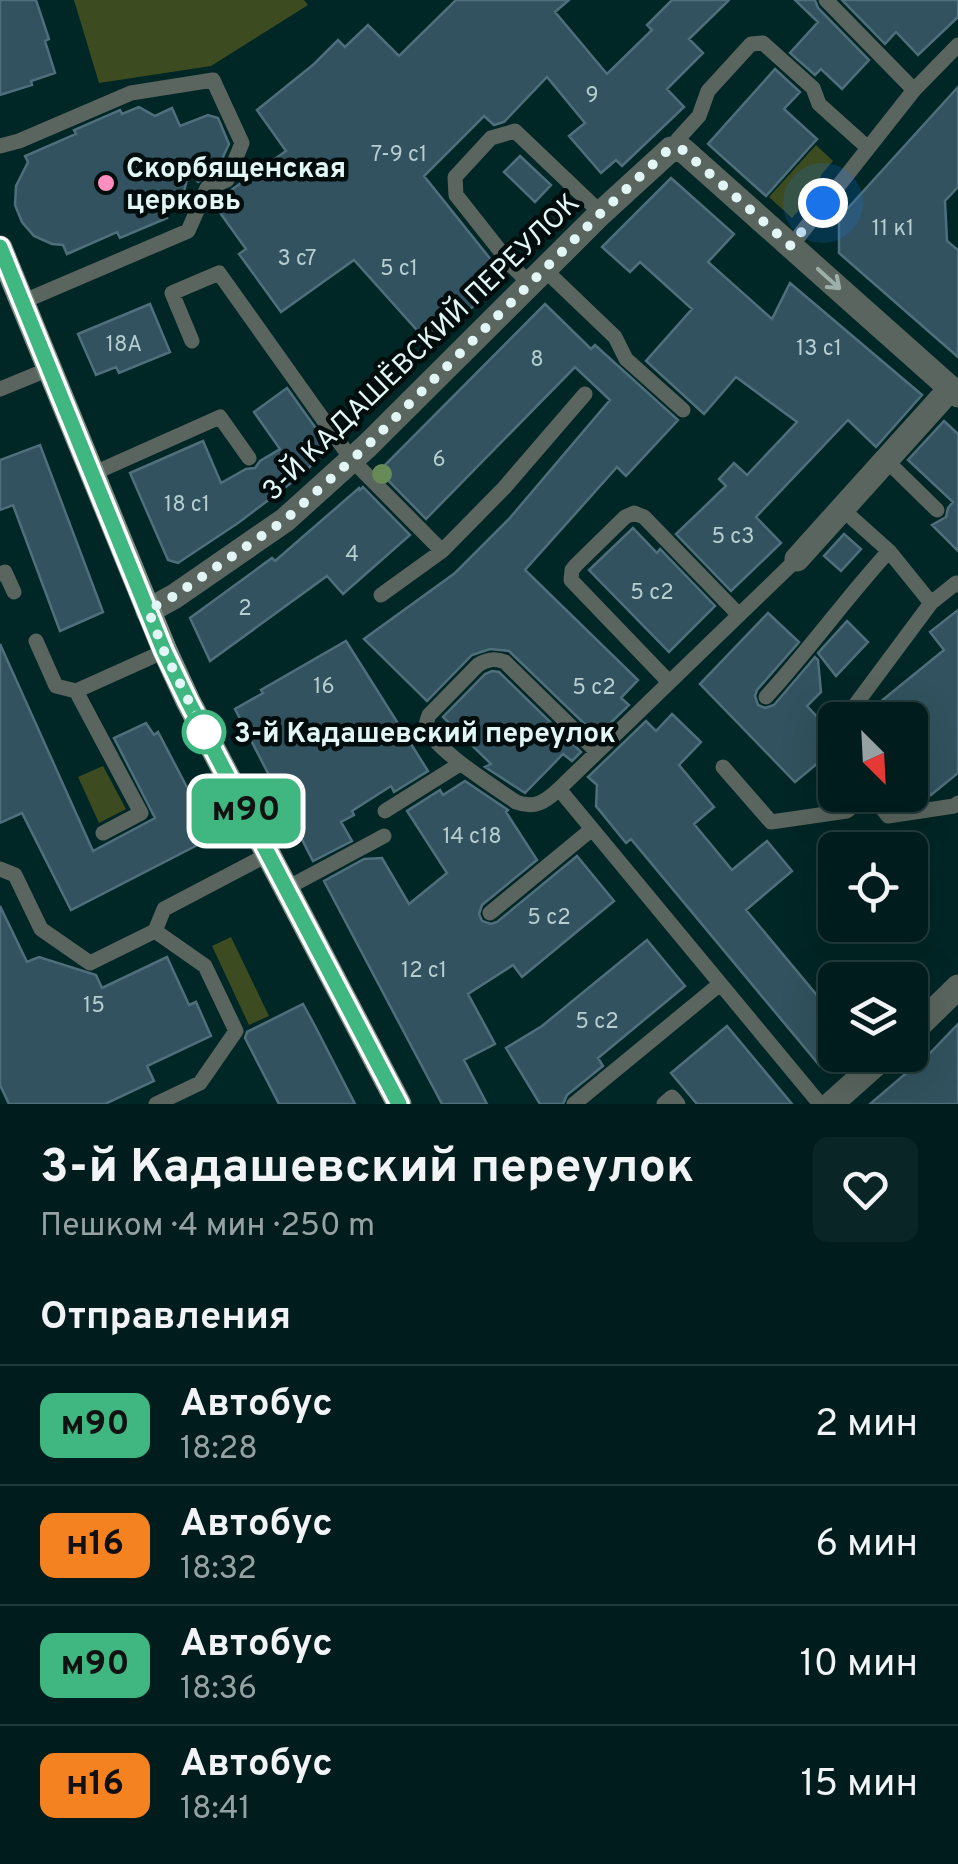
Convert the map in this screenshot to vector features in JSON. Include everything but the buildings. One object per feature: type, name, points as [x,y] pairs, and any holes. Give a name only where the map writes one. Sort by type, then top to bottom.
[{"type":"main road","points":[[0,248],[164,651],[399,1104]]},
{"type":"street","name":"3-Й КАДАШЁВСКИЙ ПЕРЕУЛОК","points":[[148,610],[285,520],[352,460],[601,213],[667,151],[676,148]]},
{"type":"street","points":[[676,148],[683,150],[954,392],[797,559]]},
{"type":"street","points":[[928,1016],[958,987]]},
{"type":"street","points":[[831,1104],[867,1072]]},
{"type":"lane","points":[[826,0],[914,90]]},
{"type":"lane","points":[[676,148],[678,139],[699,116],[708,91],[751,44],[764,43],[813,88],[818,104],[868,148]]},
{"type":"lane","points":[[791,246],[914,90],[958,45]]},
{"type":"lane","points":[[0,146],[130,93],[213,80],[242,144],[227,180],[207,188],[188,231],[22,302]]},
{"type":"lane","points":[[601,213],[514,131],[491,138],[455,176],[456,195],[513,267],[537,277],[614,337],[626,359],[683,410]]},
{"type":"lane","points":[[192,341],[172,293],[219,273],[352,460],[442,551]]},
{"type":"lane","points":[[0,389],[49,370]]},
{"type":"lane","points":[[381,595],[442,551],[504,488],[584,394]]},
{"type":"lane","points":[[92,474],[220,417],[249,458]]},
{"type":"lane","points":[[886,460],[937,510]]},
{"type":"lane","points":[[842,509],[889,551],[931,603]]},
{"type":"lane","points":[[669,682],[571,580],[572,570],[613,529],[630,514],[644,517],[739,614]]},
{"type":"lane","points":[[766,697],[889,551]]},
{"type":"lane","points":[[597,752],[505,662],[492,659],[478,665],[427,720],[428,732],[460,764],[516,802],[525,806],[541,804],[559,790],[797,559]]},
{"type":"lane","points":[[0,574],[5,572],[14,592]]},
{"type":"lane","points":[[857,702],[931,603],[958,585]]},
{"type":"lane","points":[[36,641],[56,686],[76,692],[164,651]]},
{"type":"lane","points":[[76,692],[141,813],[103,834]]},
{"type":"lane","points":[[385,810],[460,764]]},
{"type":"lane","points":[[722,767],[771,822],[841,812]]},
{"type":"lane","points":[[559,790],[820,1104]]},
{"type":"lane","points":[[928,810],[958,803]]},
{"type":"lane","points":[[884,812],[888,816],[914,812]]},
{"type":"lane","points":[[490,914],[592,830]]},
{"type":"lane","points":[[286,888],[384,836]]},
{"type":"lane","points":[[0,869],[16,875],[41,929],[90,963],[155,932],[164,909],[269,854]]},
{"type":"lane","points":[[155,932],[206,966],[236,1030],[200,1084],[156,1104]]},
{"type":"lane","points":[[574,1104],[720,984]]},
{"type":"lane","points":[[664,1104],[672,1097],[678,1104]]},
{"type":"green space","points":[[74,0],[304,0],[308,5],[211,66],[99,83]]},
{"type":"green space","points":[[816,145],[833,161],[821,175],[818,189],[792,218],[769,197]]},
{"type":"green space","points":[[103,766],[126,809],[99,823],[78,777]]},
{"type":"green space","points":[[231,937],[269,1016],[249,1025],[212,946]]},
{"type":"bus line","name":"м90","points":[[0,247],[164,651],[399,1104]]},
{"type":"place","name":"Скорбященская церковь","points":[[106,183]]},
{"type":"place","name":"3-й Кадашевский переулок","points":[[204,732]]},
{"type":"route","points":[[204,732],[148,610],[285,520],[367,446],[667,151],[683,150],[791,246],[823,203]]}]
